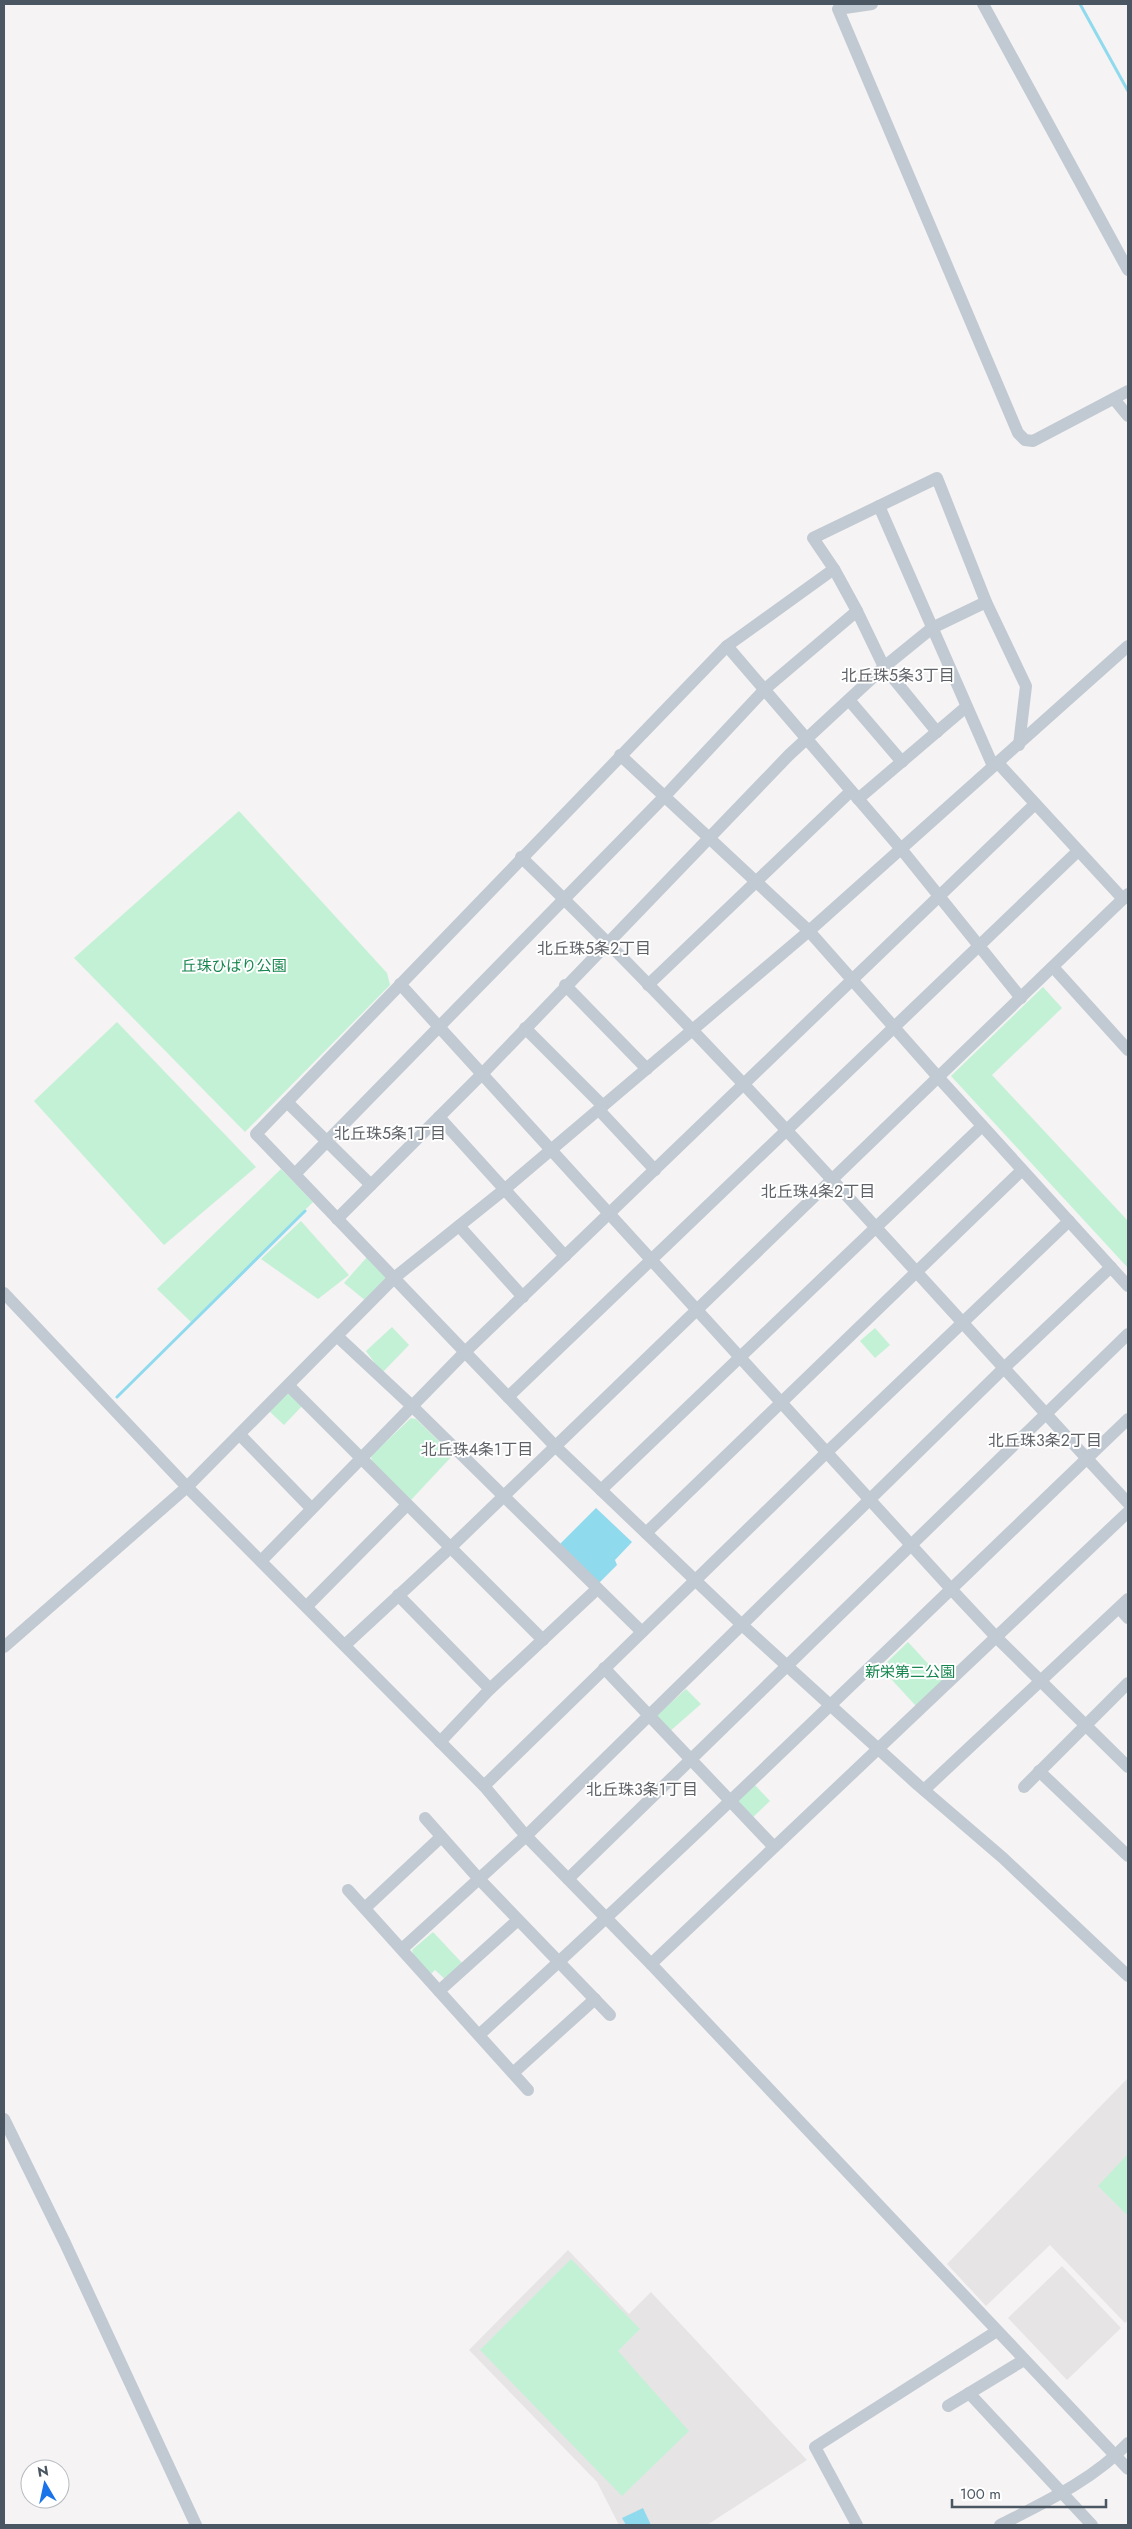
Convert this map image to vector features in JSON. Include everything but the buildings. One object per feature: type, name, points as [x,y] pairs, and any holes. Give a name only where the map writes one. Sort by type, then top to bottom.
[{"type":"street","points":[[872,4],[838,9],[1018,433],[1025,440],[1033,441],[1128,391]]},
{"type":"street","points":[[983,4],[1128,270]]},
{"type":"street","points":[[1114,399],[1128,416]]},
{"type":"street","points":[[937,732],[884,668],[857,611],[834,569],[813,538],[937,478],[986,602],[1026,686],[1018,745]]},
{"type":"street","points":[[345,1645],[451,1547],[1126,897],[1078,851],[995,764],[966,707],[880,506]]},
{"type":"street","points":[[834,569],[727,646],[521,857],[256,1134],[555,1446],[741,1624],[924,1790],[1003,1858],[1128,1976]]},
{"type":"street","points":[[337,1219],[483,1073],[565,985],[806,738],[932,628],[986,602]]},
{"type":"street","points":[[295,1174],[665,796],[765,689],[857,611]]},
{"type":"street","points":[[727,646],[902,850],[1021,998]]},
{"type":"street","points":[[4,1647],[187,1487],[338,1337],[394,1278],[552,1150],[809,931],[902,850],[995,764],[1128,646]]},
{"type":"street","points":[[849,700],[902,762]]},
{"type":"street","points":[[648,985],[855,795],[902,762],[966,707]]},
{"type":"street","points":[[620,755],[711,836],[809,931],[982,1126],[1128,1286]]},
{"type":"street","points":[[261,1561],[360,1457],[465,1352],[1035,804]]},
{"type":"street","points":[[508,1397],[652,1261],[894,1025],[1078,851]]},
{"type":"street","points":[[521,857],[744,1083],[916,1274],[1128,1503]]},
{"type":"street","points":[[1053,967],[1128,1050]]},
{"type":"street","points":[[400,984],[952,1590],[997,1638],[1128,1767]]},
{"type":"street","points":[[565,985],[647,1069]]},
{"type":"street","points":[[525,1028],[601,1108],[655,1170]]},
{"type":"street","points":[[287,1102],[371,1185]]},
{"type":"street","points":[[439,1117],[565,1256]]},
{"type":"street","points":[[601,1490],[982,1126]]},
{"type":"street","points":[[646,1533],[1022,1170]]},
{"type":"street","points":[[484,1786],[826,1452],[1069,1221]]},
{"type":"street","points":[[459,1226],[523,1297]]},
{"type":"street","points":[[402,1949],[526,1836],[1004,1368],[1111,1267]]},
{"type":"street","points":[[4,1293],[187,1487],[484,1786],[526,1836],[651,1964],[1128,2469]]},
{"type":"street","points":[[568,1879],[1128,1334]]},
{"type":"street","points":[[338,1337],[412,1406],[642,1632]]},
{"type":"street","points":[[289,1386],[543,1640]]},
{"type":"street","points":[[479,2035],[832,1705],[1128,1419]]},
{"type":"street","points":[[240,1434],[311,1508]]},
{"type":"street","points":[[307,1606],[407,1505]]},
{"type":"street","points":[[651,1964],[1128,1512]]},
{"type":"street","points":[[440,1742],[490,1689],[598,1589]]},
{"type":"street","points":[[398,1595],[490,1689]]},
{"type":"street","points":[[924,1790],[1042,1682],[1124,1603],[1128,1618]]},
{"type":"street","points":[[604,1668],[774,1848]]},
{"type":"street","points":[[1024,1787],[1085,1724],[1126,1690]]},
{"type":"street","points":[[1039,1771],[1128,1856]]},
{"type":"street","points":[[425,1818],[479,1879],[610,2015]]},
{"type":"street","points":[[365,1908],[441,1837]]},
{"type":"street","points":[[348,1890],[528,2090]]},
{"type":"street","points":[[439,1990],[518,1920]]},
{"type":"street","points":[[513,2073],[595,1999]]},
{"type":"street","points":[[4,2119],[65,2243],[196,2525]]},
{"type":"street","points":[[857,2525],[815,2447],[997,2331]]},
{"type":"street","points":[[948,2406],[1024,2360]]},
{"type":"street","points":[[969,2393],[1064,2492],[1092,2525]]},
{"type":"street","points":[[1000,2525],[1064,2492],[1116,2456],[1128,2443]]},
{"type":"shaded area","points":[[1128,2078],[1128,2320],[1125,2323],[1050,2245],[986,2306],[947,2264]]},
{"type":"shaded area","points":[[568,2250],[629,2314],[651,2292],[807,2460],[707,2525],[619,2525],[597,2482],[469,2350]]},
{"type":"shaded area","points":[[1062,2266],[1121,2328],[1067,2380],[1008,2318]]},
{"type":"green space","name":"丘珠ひばり公園","points":[[239,811],[387,973],[390,985],[245,1132],[74,958]]},
{"type":"green space","points":[[1043,987],[1062,1008],[992,1075],[1128,1221],[1128,1268],[951,1076]]},
{"type":"green space","points":[[117,1022],[256,1167],[164,1245],[34,1101]]},
{"type":"green space","points":[[281,1169],[313,1202],[191,1322],[157,1289]]},
{"type":"green space","points":[[301,1221],[349,1275],[318,1299],[261,1259]]},
{"type":"green space","points":[[368,1256],[388,1278],[366,1301],[344,1283]]},
{"type":"green space","points":[[392,1327],[409,1345],[382,1373],[366,1351]]},
{"type":"green space","points":[[875,1328],[890,1345],[875,1358],[860,1341]]},
{"type":"green space","points":[[289,1389],[303,1405],[284,1425],[268,1410]]},
{"type":"green space","points":[[411,1418],[416,1419],[453,1455],[411,1500],[372,1462],[371,1456]]},
{"type":"green space","name":"新栄第二公園","points":[[908,1642],[943,1680],[916,1706],[881,1668]]},
{"type":"green space","points":[[686,1689],[701,1704],[669,1732],[655,1717]]},
{"type":"green space","points":[[753,1783],[770,1801],[751,1819],[733,1802]]},
{"type":"green space","points":[[433,1932],[463,1964],[446,1980],[435,1970],[431,1974],[414,1956],[412,1950]]},
{"type":"green space","points":[[1128,2154],[1128,2216],[1098,2186]]},
{"type":"green space","points":[[571,2259],[640,2329],[618,2351],[689,2431],[622,2496],[480,2350]]},
{"type":"water","points":[[596,1508],[632,1542],[615,1560],[617,1565],[596,1586],[557,1547]]},
{"type":"water","points":[[643,2508],[651,2525],[626,2525],[622,2518]]},
{"type":"waterway","points":[[1080,4],[1128,91]]},
{"type":"waterway","points":[[117,1397],[305,1211]]},
{"type":"district","name":"北丘珠5条3丁目","points":[[898,675]]},
{"type":"district","name":"北丘珠5条2丁目","points":[[594,948]]},
{"type":"district","name":"北丘珠5条1丁目","points":[[390,1133]]},
{"type":"district","name":"北丘珠4条2丁目","points":[[818,1191]]},
{"type":"district","name":"北丘珠3条2丁目","points":[[1045,1440]]},
{"type":"district","name":"北丘珠4条1丁目","points":[[477,1449]]},
{"type":"district","name":"北丘珠3条1丁目","points":[[642,1789]]}]
